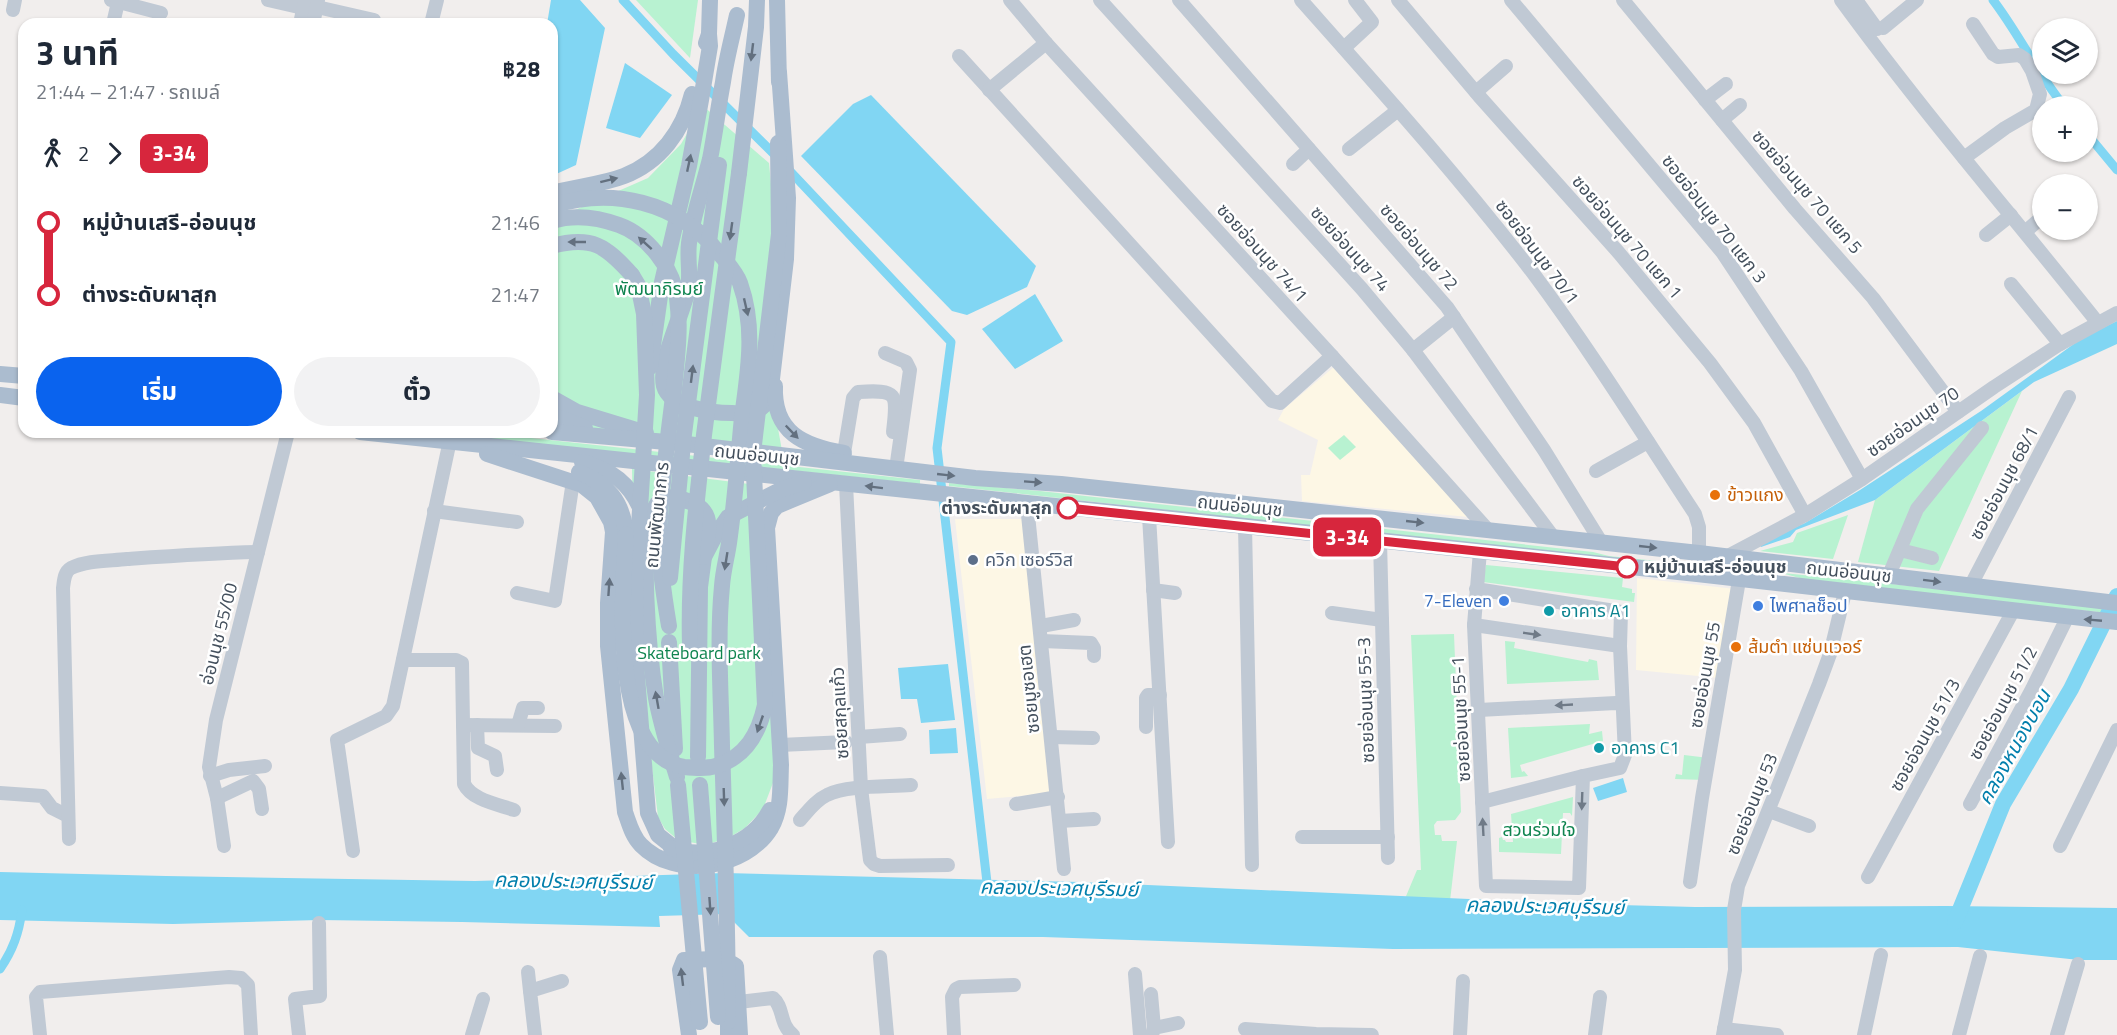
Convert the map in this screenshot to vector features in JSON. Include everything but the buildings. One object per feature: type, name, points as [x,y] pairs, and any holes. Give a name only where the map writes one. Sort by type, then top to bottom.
[{"type":"main road","points":[[678,851],[658,835],[648,813],[635,652],[636,575],[647,395],[662,282],[688,166],[697,98],[708,41],[710,0]]},
{"type":"main road","name":"ถนนพัฒนาการ","points":[[724,1029],[700,785],[689,604],[692,543],[743,144],[757,0]]},
{"type":"main road","points":[[500,452],[590,477],[603,485],[616,498],[625,520],[626,534],[622,623],[630,695],[639,729],[650,746],[660,756],[680,766],[702,768],[731,760],[742,752],[753,738],[765,705],[753,453],[779,234],[781,145],[777,0]]},
{"type":"main road","points":[[737,8],[721,119],[689,245],[687,290],[669,346],[664,384],[668,394],[690,407],[709,411],[749,413],[767,403],[770,396],[786,259],[788,198],[781,145]]},
{"type":"main road","points":[[558,192],[624,176],[655,158],[679,130],[697,98]]},
{"type":"main road","name":"ถนนพัฒนาการ","points":[[697,1031],[677,781],[669,634],[673,536],[719,165],[721,119]]},
{"type":"main road","points":[[558,204],[600,197],[624,198],[649,203],[672,214],[700,233],[723,258],[739,280],[747,308],[750,346],[729,542],[722,585],[724,1029]]},
{"type":"main road","points":[[558,220],[584,217],[626,228],[658,256],[669,272],[677,296],[678,344],[659,535],[669,634]]},
{"type":"main road","points":[[558,245],[576,241],[600,246],[615,257],[638,285],[644,314],[647,395]]},
{"type":"main road","points":[[776,358],[775,393],[781,419],[794,436],[823,449],[844,453],[894,469]]},
{"type":"main road","points":[[0,374],[18,376]]},
{"type":"main road","points":[[0,395],[18,397]]},
{"type":"main road","points":[[558,401],[577,412],[678,443]]},
{"type":"main road","points":[[558,417],[595,432],[635,440]]},
{"type":"main road","name":"ถนนอ่อนนุช","points":[[558,433],[678,443],[918,472],[1061,484],[1601,542],[2117,603]]},
{"type":"main road","name":"ถนนอ่อนนุช","points":[[404,438],[500,452],[840,483],[1697,574],[2117,622]]},
{"type":"main road","points":[[500,452],[582,485],[597,497],[608,514],[613,532],[608,603],[608,646],[625,812],[633,834],[651,853],[663,860],[695,866],[735,858],[760,843],[772,827],[777,815],[780,805],[780,745],[768,568],[768,519],[777,506],[840,483]]},
{"type":"main road","points":[[500,452],[574,460],[591,464],[616,477],[634,494],[648,541]]},
{"type":"main road","points":[[704,557],[728,517],[778,491],[810,480]]},
{"type":"main road","points":[[677,781],[661,720],[647,632],[648,541],[652,516],[657,504],[663,498],[680,498],[701,508],[707,514],[709,526],[700,587],[698,757]]},
{"type":"main road","points":[[1697,574],[1699,553]]},
{"type":"main road","points":[[625,812],[634,828],[642,836],[678,851],[710,852],[744,838],[761,824],[767,815],[781,778]]},
{"type":"main road","points":[[697,1031],[680,970],[684,960],[733,963],[737,969],[740,1035]]},
{"type":"street","points":[[268,0],[311,4],[366,18]]},
{"type":"street","points":[[432,18],[437,0]]},
{"type":"street","name":"ซอยอ่อนนุช 74/1","points":[[1010,0],[1046,43],[1488,530]]},
{"type":"street","name":"ซอยอ่อนนุช 74","points":[[1100,0],[1347,272],[1413,350],[1554,537]]},
{"type":"street","name":"ซอยอ่อนนุช 72","points":[[1179,0],[1454,317],[1544,450],[1601,542]]},
{"type":"street","name":"ซอยอ่อนนุช 70/1","points":[[1301,0],[1473,197],[1534,275],[1607,378],[1695,514],[1699,527],[1699,553]]},
{"type":"street","points":[[1344,48],[1372,22],[1355,0]]},
{"type":"street","name":"ซอยอ่อนนุช 70 แยก 1","points":[[1398,0],[1619,253],[1710,363],[1754,423],[1805,514]]},
{"type":"street","name":"ซอยอ่อนนุช 70 แยก 3","points":[[1511,0],[1722,252],[1801,371],[1862,480]]},
{"type":"street","name":"ซอยอ่อนนุช 70 แยก 5","points":[[1623,0],[1795,209],[1873,298],[1958,412]]},
{"type":"street","points":[[1841,0],[1964,158],[2098,323]]},
{"type":"street","points":[[1856,0],[1880,29],[1917,0]]},
{"type":"street","points":[[114,18],[115,1],[161,13]]},
{"type":"street","points":[[303,18],[311,4]]},
{"type":"street","points":[[1964,158],[2036,110],[2040,94],[2025,59],[2019,55],[1998,57],[1993,54],[1973,24]]},
{"type":"street","points":[[989,90],[1046,43]]},
{"type":"street","points":[[958,56],[1272,401],[1280,403],[1332,356]]},
{"type":"street","points":[[1476,92],[1506,66]]},
{"type":"street","points":[[1705,100],[1726,84]]},
{"type":"street","points":[[1722,120],[1740,105]]},
{"type":"street","points":[[1349,149],[1398,110]]},
{"type":"street","points":[[1293,164],[1309,149]]},
{"type":"street","points":[[1986,235],[2011,215]]},
{"type":"street","points":[[2025,232],[2032,226]]},
{"type":"street","points":[[2011,284],[2060,344]]},
{"type":"street","name":"ซอยอ่อนนุช 70","points":[[1728,556],[1862,480],[2060,344],[2117,313]]},
{"type":"street","points":[[1413,350],[1454,317]]},
{"type":"street","points":[[885,352],[906,362],[910,370],[894,469]]},
{"type":"street","points":[[844,453],[853,398],[858,392],[890,393],[895,397],[893,432]]},
{"type":"street","name":"ซอยอ่อนนุช 68/1","points":[[1971,585],[2069,397]]},
{"type":"street","points":[[1889,575],[1917,509],[1982,428]]},
{"type":"street","name":"อ่อนนุช 55/00","points":[[224,846],[217,798],[208,767],[216,720],[286,438]]},
{"type":"street","points":[[1596,471],[1648,442]]},
{"type":"street","points":[[353,851],[337,740],[390,712],[434,511],[441,443]]},
{"type":"street","points":[[517,593],[555,600],[573,481]]},
{"type":"street","name":"ซอยสกุลแก้ว","points":[[840,483],[853,739],[870,860],[874,864],[948,865]]},
{"type":"street","name":"ซอยมูซอเฮต","points":[[1027,504],[1064,869]]},
{"type":"street","points":[[434,511],[517,522]]},
{"type":"street","points":[[1149,516],[1168,842]]},
{"type":"street","points":[[1245,526],[1252,865]]},
{"type":"street","name":"ซอยอ่อนนุช 55-3","points":[[1380,541],[1388,858]]},
{"type":"street","points":[[1900,550],[1932,558]]},
{"type":"street","name":"ซอยอ่อนนุช 55-1","points":[[1480,551],[1474,625],[1486,886],[1579,888],[1583,776]]},
{"type":"street","points":[[69,839],[63,588],[66,573],[71,568],[85,564],[115,560],[190,554],[258,552]]},
{"type":"street","name":"ซอยอ่อนนุช 55","points":[[1690,882],[1739,580]]},
{"type":"street","points":[[1476,589],[1622,612],[1620,646],[1625,755],[1620,768],[1482,802]]},
{"type":"street","points":[[1154,590],[1175,593]]},
{"type":"street","name":"ซอยอ่อนนุช 53","points":[[1724,1032],[1731,1001],[1736,950],[1734,910],[1738,886],[1820,684],[1845,592]]},
{"type":"street","name":"ซอยอ่อนนุช 51/3","points":[[1868,877],[2013,611]]},
{"type":"street","points":[[1332,613],[1382,620]]},
{"type":"street","name":"ซอยอ่อนนุช 51/2","points":[[1970,804],[2068,618]]},
{"type":"street","points":[[1041,626],[1074,620]]},
{"type":"street","points":[[1474,625],[1620,646]]},
{"type":"street","points":[[1042,641],[1090,643],[1094,648],[1094,656]]},
{"type":"street","points":[[403,660],[456,660],[462,663],[470,725],[478,748],[495,756],[497,770]]},
{"type":"street","points":[[1146,727],[1146,698],[1148,695],[1160,694]]},
{"type":"street","points":[[1479,710],[1622,704]]},
{"type":"street","points":[[518,725],[523,708],[538,708]]},
{"type":"street","points":[[470,725],[555,726]]},
{"type":"street","points":[[470,725],[464,784],[467,790],[475,796],[514,810]]},
{"type":"street","points":[[2060,846],[2117,730]]},
{"type":"street","points":[[780,745],[900,734]]},
{"type":"street","points":[[1052,737],[1093,738]]},
{"type":"street","points":[[210,776],[229,770],[265,766]]},
{"type":"street","points":[[217,798],[253,781],[259,789],[262,809]]},
{"type":"street","points":[[800,820],[825,796],[861,788],[911,785]]},
{"type":"street","points":[[0,793],[43,796],[52,808],[68,816]]},
{"type":"street","points":[[1016,804],[1058,797]]},
{"type":"street","points":[[1769,811],[1809,826]]},
{"type":"street","points":[[1060,821],[1094,819]]},
{"type":"street","points":[[1302,837],[1388,837]]},
{"type":"street","points":[[299,1035],[295,999],[320,996],[319,923]]},
{"type":"street","points":[[1864,1035],[1881,955]]},
{"type":"street","points":[[1959,1035],[1980,956]]},
{"type":"street","points":[[880,957],[887,1035]]},
{"type":"street","points":[[2057,1035],[2078,964]]},
{"type":"street","points":[[528,972],[535,1035]]},
{"type":"street","points":[[1135,974],[1140,1035]]},
{"type":"street","points":[[40,1035],[36,997],[40,992],[229,977],[241,978],[248,985],[251,1035]]},
{"type":"street","points":[[530,991],[562,981]]},
{"type":"street","points":[[1460,1035],[1463,981]]},
{"type":"street","points":[[954,1035],[952,998],[956,988],[1014,985]]},
{"type":"street","points":[[1151,994],[1153,1031],[1178,1023]]},
{"type":"street","points":[[1595,1035],[1600,997]]},
{"type":"street","points":[[739,1002],[773,998],[777,1002],[786,1028],[793,1035]]},
{"type":"street","points":[[472,1035],[483,999]]},
{"type":"street","points":[[1245,1029],[1372,1035]]},
{"type":"street","points":[[1724,1032],[1777,1035]]},
{"type":"shaded area","points":[[1335,366],[1468,517],[1302,501],[1301,475],[1310,475],[1318,440],[1278,420],[1284,409]]},
{"type":"shaded area","points":[[955,519],[1023,519],[1053,793],[987,799]]},
{"type":"shaded area","points":[[1637,578],[1735,589],[1719,678],[1636,670]]},
{"type":"green space","points":[[636,0],[698,0],[690,58]]},
{"type":"green space","name":"พัฒนาภิรมย์","points":[[703,106],[769,163],[771,255],[761,335],[783,456],[558,433],[558,217],[648,178],[681,144]]},
{"type":"green space","points":[[2022,391],[1939,571],[1858,562],[1875,500]]},
{"type":"green space","points":[[1344,435],[1356,447],[1340,460],[1328,448]]},
{"type":"green space","points":[[483,438],[532,438],[920,480],[920,484]]},
{"type":"green space","name":"Skateboard park","points":[[632,469],[749,484],[776,775],[763,809],[745,828],[730,837],[706,845],[678,840],[665,829],[658,817],[635,652]]},
{"type":"green space","points":[[949,483],[1593,552],[1609,556],[1686,564],[1686,567],[949,486]]},
{"type":"green space","points":[[1848,515],[1833,559],[1760,551],[1793,542],[1797,533]]},
{"type":"green space","points":[[1486,565],[1623,578],[1622,587],[1632,589],[1632,593],[1635,593],[1634,602],[1483,582]]},
{"type":"green space","points":[[1722,567],[2117,610],[2117,614],[1814,582],[1785,574],[1721,570]]},
{"type":"green space","points":[[1454,634],[1461,812],[1455,820],[1437,821],[1434,825],[1435,835],[1441,835],[1442,841],[1457,841],[1450,901],[1404,901],[1417,870],[1421,870],[1411,635]]},
{"type":"green space","points":[[1505,641],[1515,642],[1514,648],[1588,662],[1589,659],[1597,661],[1599,680],[1507,684]]},
{"type":"green space","points":[[1590,724],[1589,734],[1602,731],[1603,741],[1520,765],[1522,772],[1524,771],[1528,776],[1511,778],[1508,728]]},
{"type":"green space","points":[[1684,755],[1709,758],[1705,780],[1675,779],[1676,774],[1682,775]]},
{"type":"green space","name":"สวนร่วมใจ","points":[[1573,797],[1572,816],[1570,813],[1563,813],[1561,854],[1499,852],[1499,838],[1502,837],[1506,842],[1513,842],[1511,814]]},
{"type":"water","points":[[551,0],[580,0],[605,28],[576,165],[558,173],[558,18],[548,18]]},
{"type":"water","points":[[625,63],[672,95],[640,138],[606,128]]},
{"type":"water","points":[[871,95],[1036,266],[1027,287],[967,315],[952,311],[801,156],[853,104]]},
{"type":"water","points":[[1035,294],[1063,341],[1015,369],[982,329]]},
{"type":"water","points":[[2117,321],[2117,344],[2034,382],[1875,500],[1796,530],[1790,537],[1761,547],[1759,543],[1805,523],[1860,490],[1981,411],[2082,338]]},
{"type":"water","points":[[948,664],[955,720],[921,723],[917,699],[901,699],[898,668]]},
{"type":"water","points":[[956,728],[958,753],[930,754],[929,730]]},
{"type":"water","points":[[1623,778],[1627,792],[1598,801],[1593,788]]},
{"type":"water","name":"คลองประเวศบุรีรมย์","points":[[0,872],[475,881],[725,873],[1080,882],[1695,907],[2117,908],[2117,960],[2079,960],[1958,947],[1393,949],[1043,937],[749,937],[726,914],[659,916],[660,927],[319,920],[173,924],[0,920]]},
{"type":"waterway","points":[[623,0],[673,54],[777,157]]},
{"type":"waterway","name":"คลองหนองบอน","points":[[1993,0],[2057,96]]},
{"type":"waterway","name":"คลองหนองบอน","points":[[2098,147],[2117,170]]},
{"type":"waterway","name":"คลองประเวศบุรีรมย์","points":[[788,169],[951,342],[937,448],[988,891]]},
{"type":"waterway","name":"คลองหนองบอน","points":[[1955,922],[2003,804],[2071,689],[2117,596]]},
{"type":"waterway","points":[[0,969],[15,941],[22,910]]},
{"type":"bus line","name":"3-34","points":[[1068,508],[1627,567]]},
{"type":"place","name":"ข้าวแกง","points":[[1715,495]]},
{"type":"place","name":"ต่างระดับผาสุก","points":[[1068,508]]},
{"type":"place","name":"ควิก เซอร์วิส","points":[[973,560]]},
{"type":"place","name":"หมู่บ้านเสรี-อ่อนนุช","points":[[1627,567]]},
{"type":"place","name":"7-Eleven","points":[[1504,601]]},
{"type":"place","name":"ไพศาลช็อป","points":[[1758,606]]},
{"type":"place","name":"อาคาร A1","points":[[1549,611]]},
{"type":"place","name":"ส้มตำ แซ่บเเวอร์","points":[[1736,647]]},
{"type":"place","name":"อาคาร C1","points":[[1599,748]]}]
